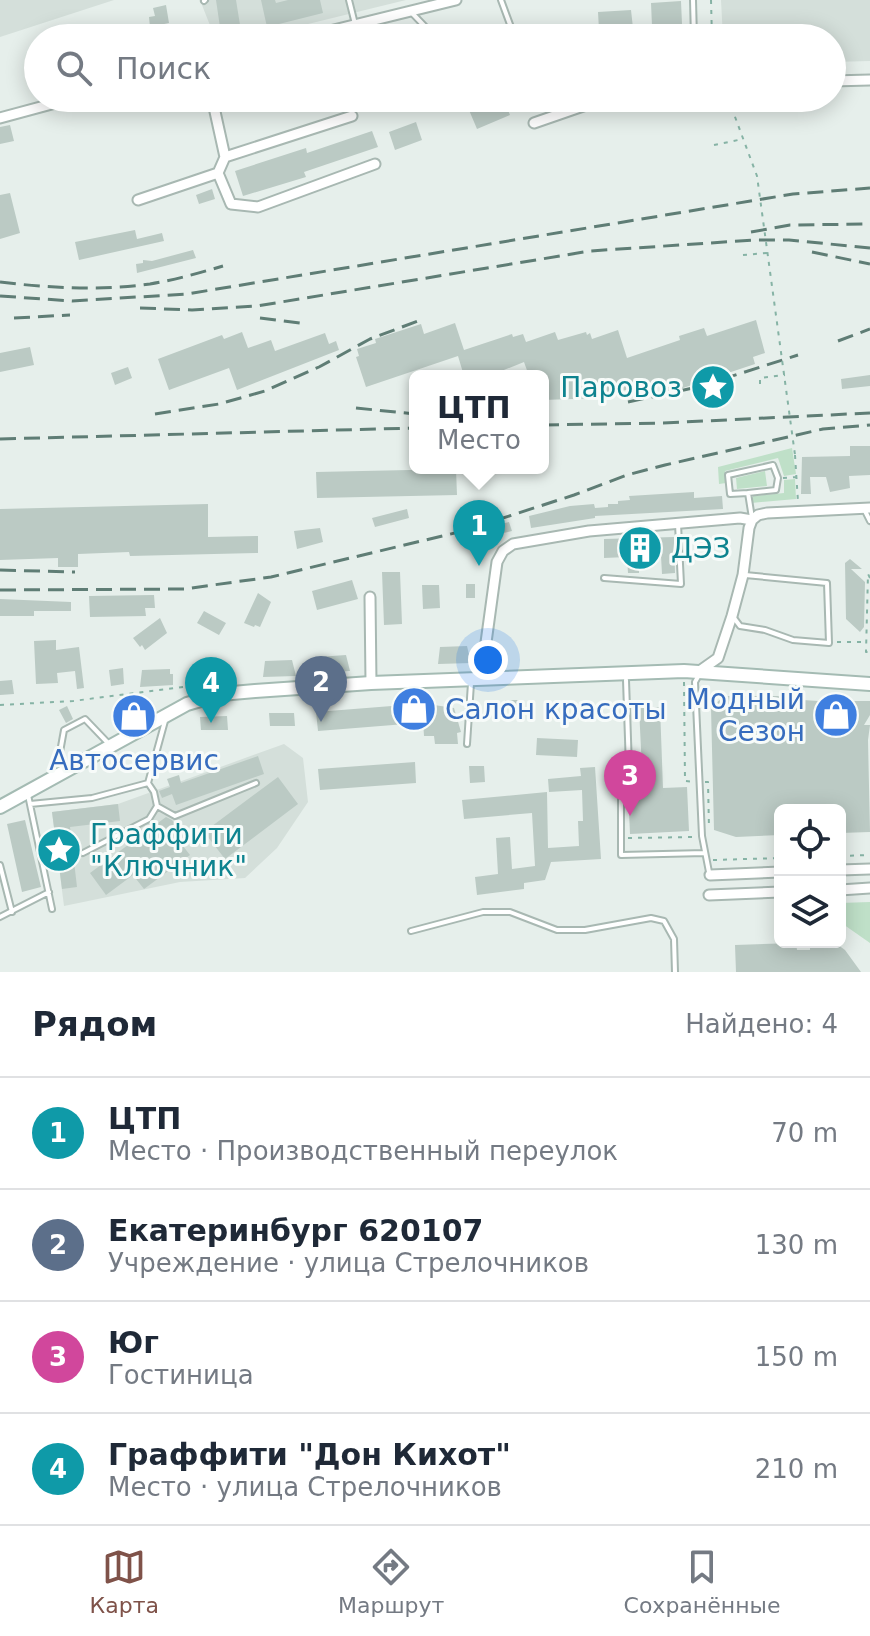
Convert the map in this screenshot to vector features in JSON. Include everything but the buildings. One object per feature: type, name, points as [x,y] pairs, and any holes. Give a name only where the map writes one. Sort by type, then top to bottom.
[{"type":"main road","points":[[0,807],[29,798],[65,771],[187,704],[221,694],[371,683],[701,670],[870,684]]},
{"type":"street","points":[[355,24],[456,0]]},
{"type":"street","points":[[846,81],[870,80]]},
{"type":"street","points":[[0,118],[24,112]]},
{"type":"street","points":[[215,112],[225,157],[218,173],[231,204],[258,207],[375,164]]},
{"type":"street","points":[[534,123],[566,112]]},
{"type":"street","points":[[225,157],[352,116]]},
{"type":"street","points":[[138,200],[218,173]]},
{"type":"street","points":[[701,670],[718,658],[743,575],[752,520],[767,513],[867,508]]},
{"type":"street","points":[[476,679],[497,562],[503,551],[521,542],[740,518],[752,520]]},
{"type":"street","points":[[370,597],[371,683]]},
{"type":"street","points":[[846,870],[870,869]]},
{"type":"street","points":[[710,875],[774,872]]},
{"type":"street","points":[[846,890],[870,888]]},
{"type":"street","points":[[709,895],[774,892]]},
{"type":"lane","points":[[349,0],[355,24]]},
{"type":"lane","points":[[501,0],[510,24]]},
{"type":"lane","points":[[693,0],[694,24]]},
{"type":"lane","points":[[409,10],[422,24]]},
{"type":"lane","points":[[773,465],[778,478],[776,490],[748,493],[730,494],[728,475],[773,465]]},
{"type":"lane","points":[[748,493],[752,520]]},
{"type":"lane","points":[[867,508],[870,521]]},
{"type":"lane","points":[[604,578],[681,584],[678,524]]},
{"type":"lane","points":[[732,616],[740,626],[765,630],[793,640],[829,643],[827,583],[743,575]]},
{"type":"lane","points":[[701,670],[695,682],[702,836],[710,875]]},
{"type":"lane","points":[[467,744],[476,679]]},
{"type":"lane","points":[[626,680],[629,768],[621,786],[621,855],[705,853]]},
{"type":"lane","points":[[83,853],[149,819],[157,806],[148,783],[167,715]]},
{"type":"lane","points":[[65,771],[60,752],[64,730],[85,719],[109,745]]},
{"type":"lane","points":[[52,909],[29,798],[92,798],[148,783]]},
{"type":"lane","points":[[157,806],[175,816],[256,783]]},
{"type":"lane","points":[[0,865],[12,912]]},
{"type":"lane","points":[[0,917],[49,892]]},
{"type":"lane","points":[[411,931],[483,912],[510,912],[557,930],[585,930],[651,918],[664,921],[674,939],[675,972]]},
{"type":"path","points":[[711,0],[712,24]]},
{"type":"path","points":[[733,112],[757,176],[785,375],[799,504]]},
{"type":"path","points":[[714,145],[743,139]]},
{"type":"path","points":[[743,255],[767,253]]},
{"type":"path","points":[[759,373],[760,384]]},
{"type":"path","points":[[760,378],[785,375]]},
{"type":"path","points":[[778,478],[798,477]]},
{"type":"path","points":[[869,576],[866,652],[870,652]]},
{"type":"path","points":[[833,652],[837,641],[866,642]]},
{"type":"path","points":[[0,705],[73,701],[183,687],[205,688]]},
{"type":"path","points":[[627,838],[702,836]]},
{"type":"path","points":[[846,856],[870,855]]},
{"type":"path","points":[[710,860],[774,858]]},
{"type":"shaded area","points":[[0,0],[114,0],[40,24],[24,24],[24,29],[0,37]]},
{"type":"shaded area","points":[[200,0],[406,0],[308,24],[209,24]]},
{"type":"shaded area","points":[[721,0],[870,0],[870,61],[846,62],[846,24],[722,24]]},
{"type":"shaded area","points":[[284,744],[303,758],[308,802],[277,848],[245,878],[180,882],[64,906],[52,812],[118,804]]},
{"type":"green space","points":[[792,448],[796,474],[784,476],[778,458],[725,471],[726,483],[719,484],[718,467]]},
{"type":"green space","points":[[765,471],[767,486],[737,489],[736,478]]},
{"type":"green space","points":[[795,479],[796,499],[751,503],[753,496],[784,493],[784,480]]},
{"type":"green space","points":[[870,902],[870,943],[846,926],[846,903]]},
{"type":"railway","points":[[0,296],[72,301],[187,294],[793,194],[870,188]]},
{"type":"railway","points":[[751,232],[790,225],[870,224]]},
{"type":"railway","points":[[140,308],[192,310],[257,306],[590,251],[755,240],[870,248]]},
{"type":"railway","points":[[812,252],[870,264]]},
{"type":"railway","points":[[0,282],[75,288],[131,286],[223,266]]},
{"type":"railway","points":[[14,318],[70,315]]},
{"type":"railway","points":[[260,318],[307,324]]},
{"type":"railway","points":[[155,414],[219,404],[265,391],[319,367],[370,339],[418,321]]},
{"type":"railway","points":[[838,341],[870,329]]},
{"type":"railway","points":[[628,402],[698,387],[798,355]]},
{"type":"railway","points":[[356,408],[409,413]]},
{"type":"railway","points":[[549,425],[870,413]]},
{"type":"railway","points":[[0,590],[184,589],[271,577],[463,531],[665,465],[823,429],[870,425]]},
{"type":"railway","points":[[0,439],[409,428]]},
{"type":"railway","points":[[0,570],[75,572]]},
{"type":"place","name":"Паровоз","points":[[713,387]]},
{"type":"place","name":"ДЭЗ","points":[[640,548]]},
{"type":"place","name":"ЦТП","points":[[479,566]]},
{"type":"place","name":"Салон красоты","points":[[414,709]]},
{"type":"place","name":"Модный Сезон","points":[[836,715]]},
{"type":"place","name":"Автосервис","points":[[134,716]]},
{"type":"place","name":"Екатеринбург 620107","points":[[321,722]]},
{"type":"place","name":"Граффити \"Дон Кихот\"","points":[[211,723]]},
{"type":"place","name":"Юг","points":[[630,816]]},
{"type":"place","name":"Граффити \"Ключник\"","points":[[59,850]]}]
